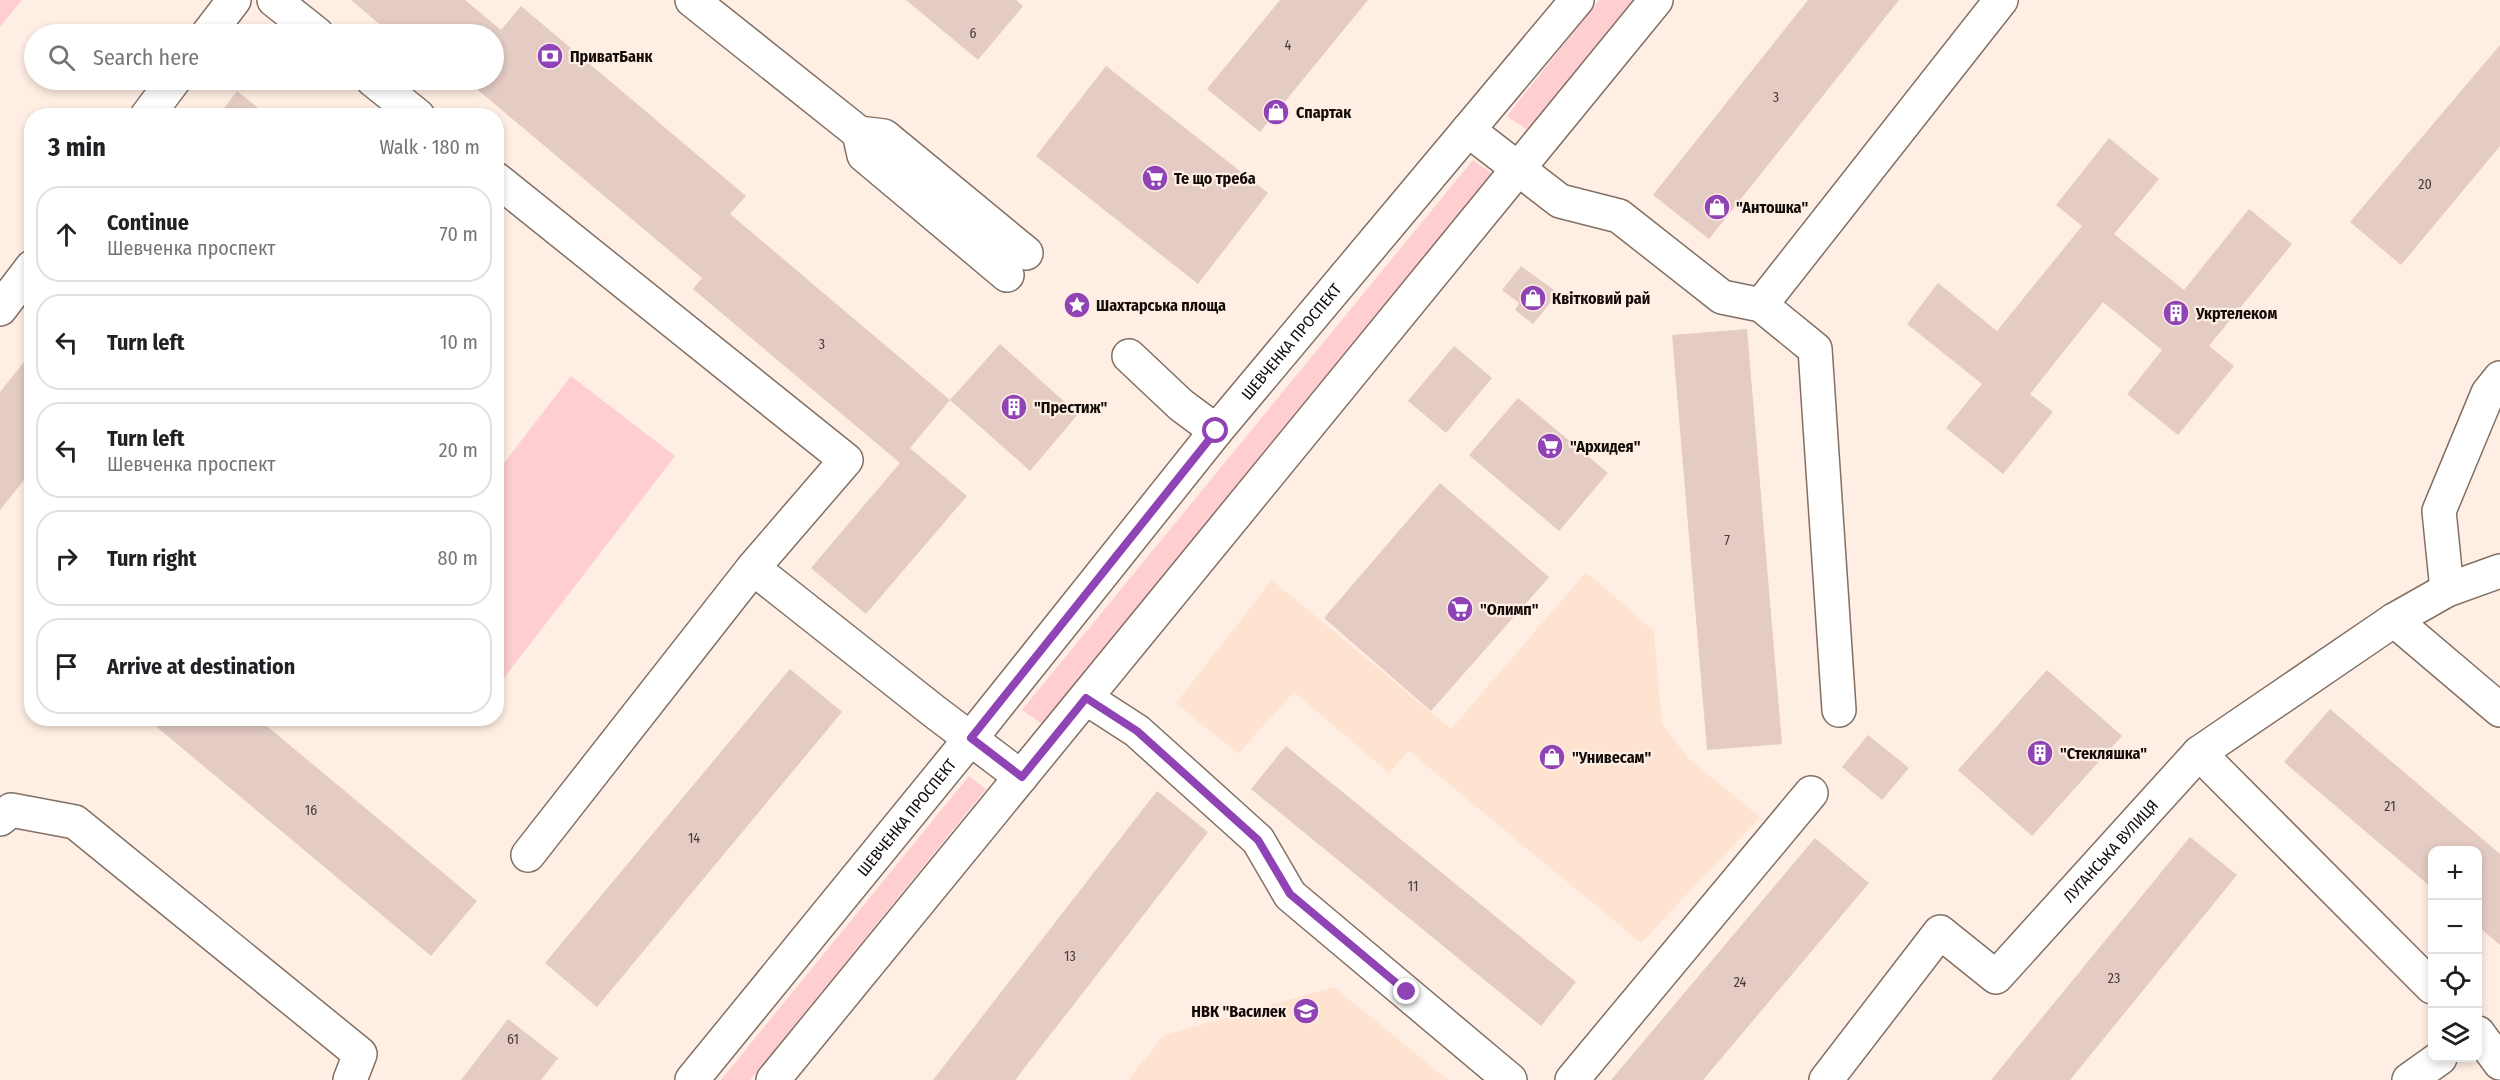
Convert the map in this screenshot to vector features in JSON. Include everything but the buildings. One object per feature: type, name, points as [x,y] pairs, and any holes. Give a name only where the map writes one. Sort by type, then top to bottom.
[{"type":"street","points":[[216,24],[234,0]]},
{"type":"street","points":[[274,0],[304,24]]},
{"type":"street","points":[[693,0],[859,134],[864,155],[1017,264]]},
{"type":"street","name":"ШЕВЧЕНКА ПРОСПЕКТ","points":[[693,1080],[971,738],[1216,431],[1577,0]]},
{"type":"street","points":[[772,1080],[1022,777],[1516,168],[1656,0]]},
{"type":"street","points":[[1761,305],[2001,0]]},
{"type":"street","points":[[153,108],[166,90]]},
{"type":"street","points":[[386,90],[408,108]]},
{"type":"street","points":[[1468,130],[1560,201],[1619,216],[1722,297],[1761,305],[1815,349],[1839,710]]},
{"type":"street","points":[[504,185],[846,460],[753,568],[528,855]]},
{"type":"street","points":[[0,309],[24,278]]},
{"type":"street","points":[[1129,356],[1181,405],[1216,431]]},
{"type":"street","points":[[2447,590],[2439,511],[2487,393],[2500,378]]},
{"type":"street","points":[[753,568],[1022,777]]},
{"type":"street","name":"ЛУГАНСЬКА ВУЛИЦЯ","points":[[1826,1080],[1940,932],[1996,977],[2199,753],[2394,620],[2447,590],[2500,571]]},
{"type":"street","points":[[2394,620],[2500,710]]},
{"type":"street","points":[[1086,698],[1137,731],[1258,840],[1290,894],[1510,1080]]},
{"type":"street","points":[[2199,753],[2428,982]]},
{"type":"street","points":[[1572,1080],[1811,793]]},
{"type":"street","points":[[0,819],[11,810],[75,822],[360,1054],[350,1080]]},
{"type":"street","points":[[2482,1038],[2500,1063]]},
{"type":"street","points":[[2409,1080],[2434,1062]]},
{"type":"shaded area","points":[[0,0],[22,0],[0,27]]},
{"type":"shaded area","points":[[1599,0],[1634,0],[1529,131],[1507,116]]},
{"type":"shaded area","points":[[1473,160],[1493,174],[1042,724],[1022,710]]},
{"type":"shaded area","points":[[571,376],[675,456],[504,678],[504,463]]},
{"type":"shaded area","name":"\"Унивесам\"","points":[[1586,572],[1654,631],[1662,724],[1689,759],[1760,817],[1641,943],[1409,751],[1389,773],[1294,692],[1238,754],[1176,703],[1272,580],[1451,729]]},
{"type":"shaded area","points":[[969,776],[986,789],[750,1080],[721,1080]]},
{"type":"shaded area","name":"НВК \"Василек","points":[[1334,987],[1448,1080],[1128,1080],[1164,1035]]},
{"type":"place","name":"ПриватБанк","points":[[550,56]]},
{"type":"place","name":"Спартак","points":[[1276,112]]},
{"type":"place","name":"Те що треба","points":[[1155,178]]},
{"type":"place","name":"\"Антошка\"","points":[[1717,207]]},
{"type":"place","name":"Квітковий рай","points":[[1533,298]]},
{"type":"place","name":"Шахтарська площа","points":[[1077,305]]},
{"type":"place","name":"Укртелеком","points":[[2176,313]]},
{"type":"place","name":"\"Престиж\"","points":[[1014,407]]},
{"type":"place","name":"\"Архидея\"","points":[[1550,446]]},
{"type":"place","name":"\"Олимп\"","points":[[1460,609]]},
{"type":"place","name":"\"Стекляшка\"","points":[[2040,753]]},
{"type":"place","name":"\"Унивесам\"","points":[[1552,757]]},
{"type":"place","name":"НВК \"Василек","points":[[1306,1011]]},
{"type":"route","points":[[1216,431],[971,738],[1022,777],[1086,698],[1137,731],[1258,840],[1290,894],[1407,992]]}]
